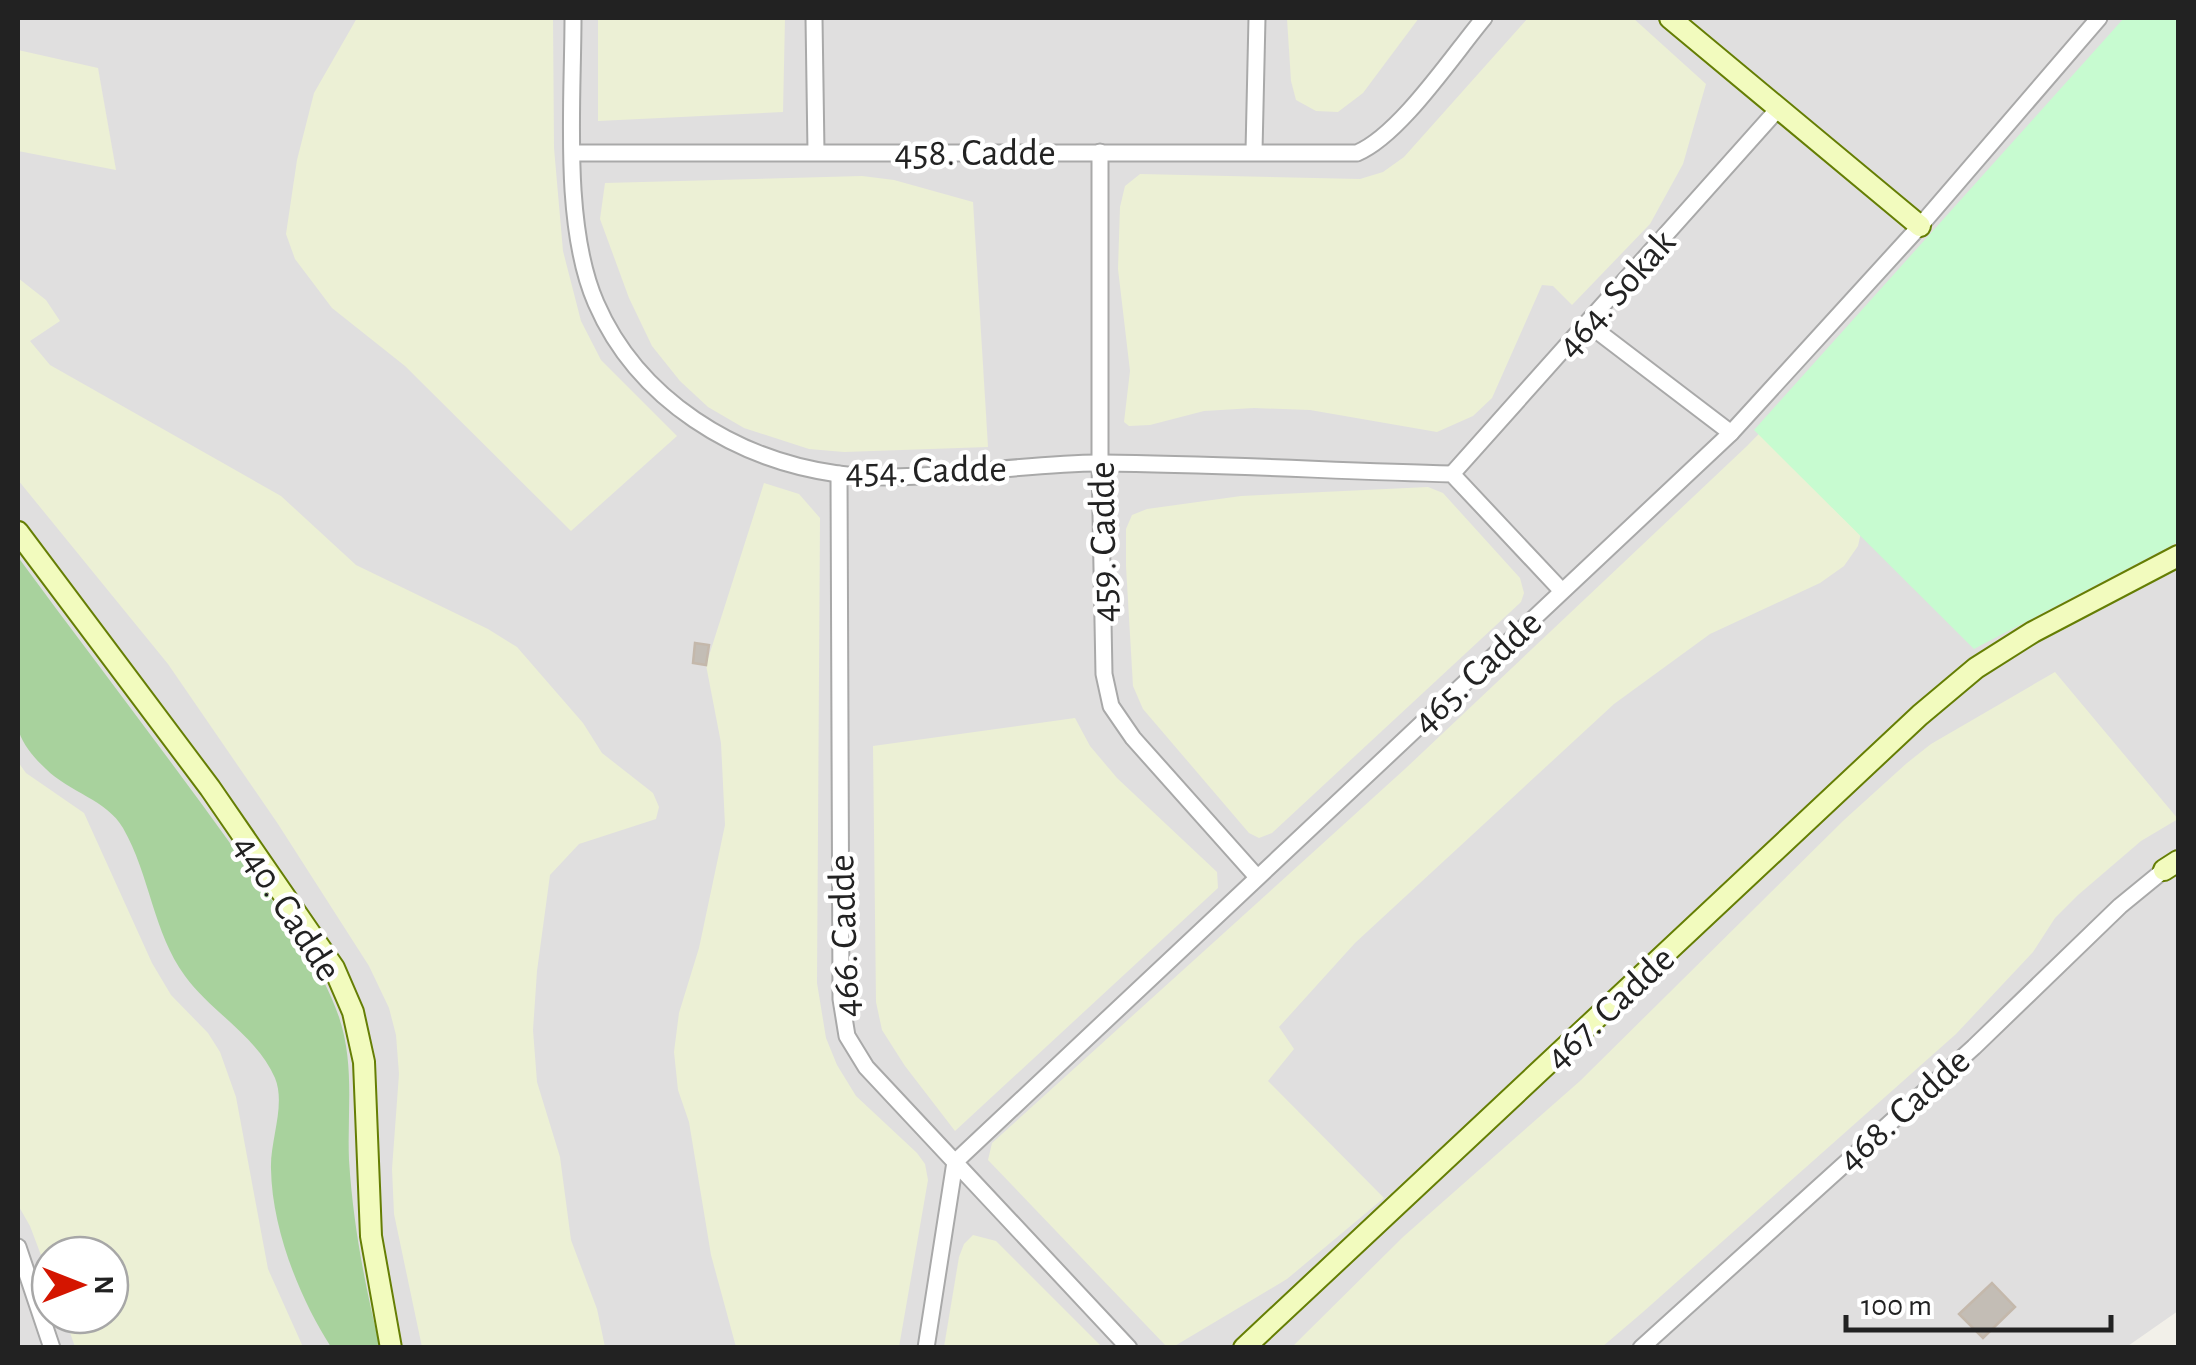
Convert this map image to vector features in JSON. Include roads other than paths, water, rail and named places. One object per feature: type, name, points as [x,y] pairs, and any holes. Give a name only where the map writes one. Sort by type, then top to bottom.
[{"type":"street","name":"454. Cadde","points":[[573,18],[577,226],[584,269],[596,304],[618,345],[653,388],[690,418],[737,444],[783,461],[840,474],[897,475],[1100,463],[1452,474]]},
{"type":"street","points":[[814,18],[816,152]]},
{"type":"street","points":[[1254,151],[1257,18]]},
{"type":"street","name":"458. Cadde","points":[[574,153],[1357,153],[1374,146],[1398,121],[1484,18]]},
{"type":"street","points":[[1670,18],[1920,226]]},
{"type":"street","name":"465. Cadde","points":[[955,1162],[1731,433],[1920,226],[2098,18]]},
{"type":"street","name":"464. Sokak","points":[[1452,474],[1777,110]]},
{"type":"street","name":"459. Cadde","points":[[1100,152],[1104,674],[1111,706],[1133,738],[1257,877]]},
{"type":"street","points":[[1588,324],[1731,433]]},
{"type":"street","name":"466. Cadde","points":[[840,474],[841,999],[847,1036],[866,1067],[1129,1348]]},
{"type":"street","points":[[1452,474],[1561,590]]},
{"type":"street","name":"440. Cadde","points":[[18,532],[210,788],[334,968],[353,1012],[364,1062],[371,1236],[391,1348]]},
{"type":"street","name":"467. Cadde","points":[[1244,1348],[1920,715],[1976,668],[2098,596],[2178,556]]},
{"type":"street","name":"468. Cadde","points":[[1641,1348],[1974,1047],[2120,906],[2171,866]]},
{"type":"street","points":[[926,1348],[955,1162]]},
{"type":"street","points":[[18,1246],[52,1348]]}]
